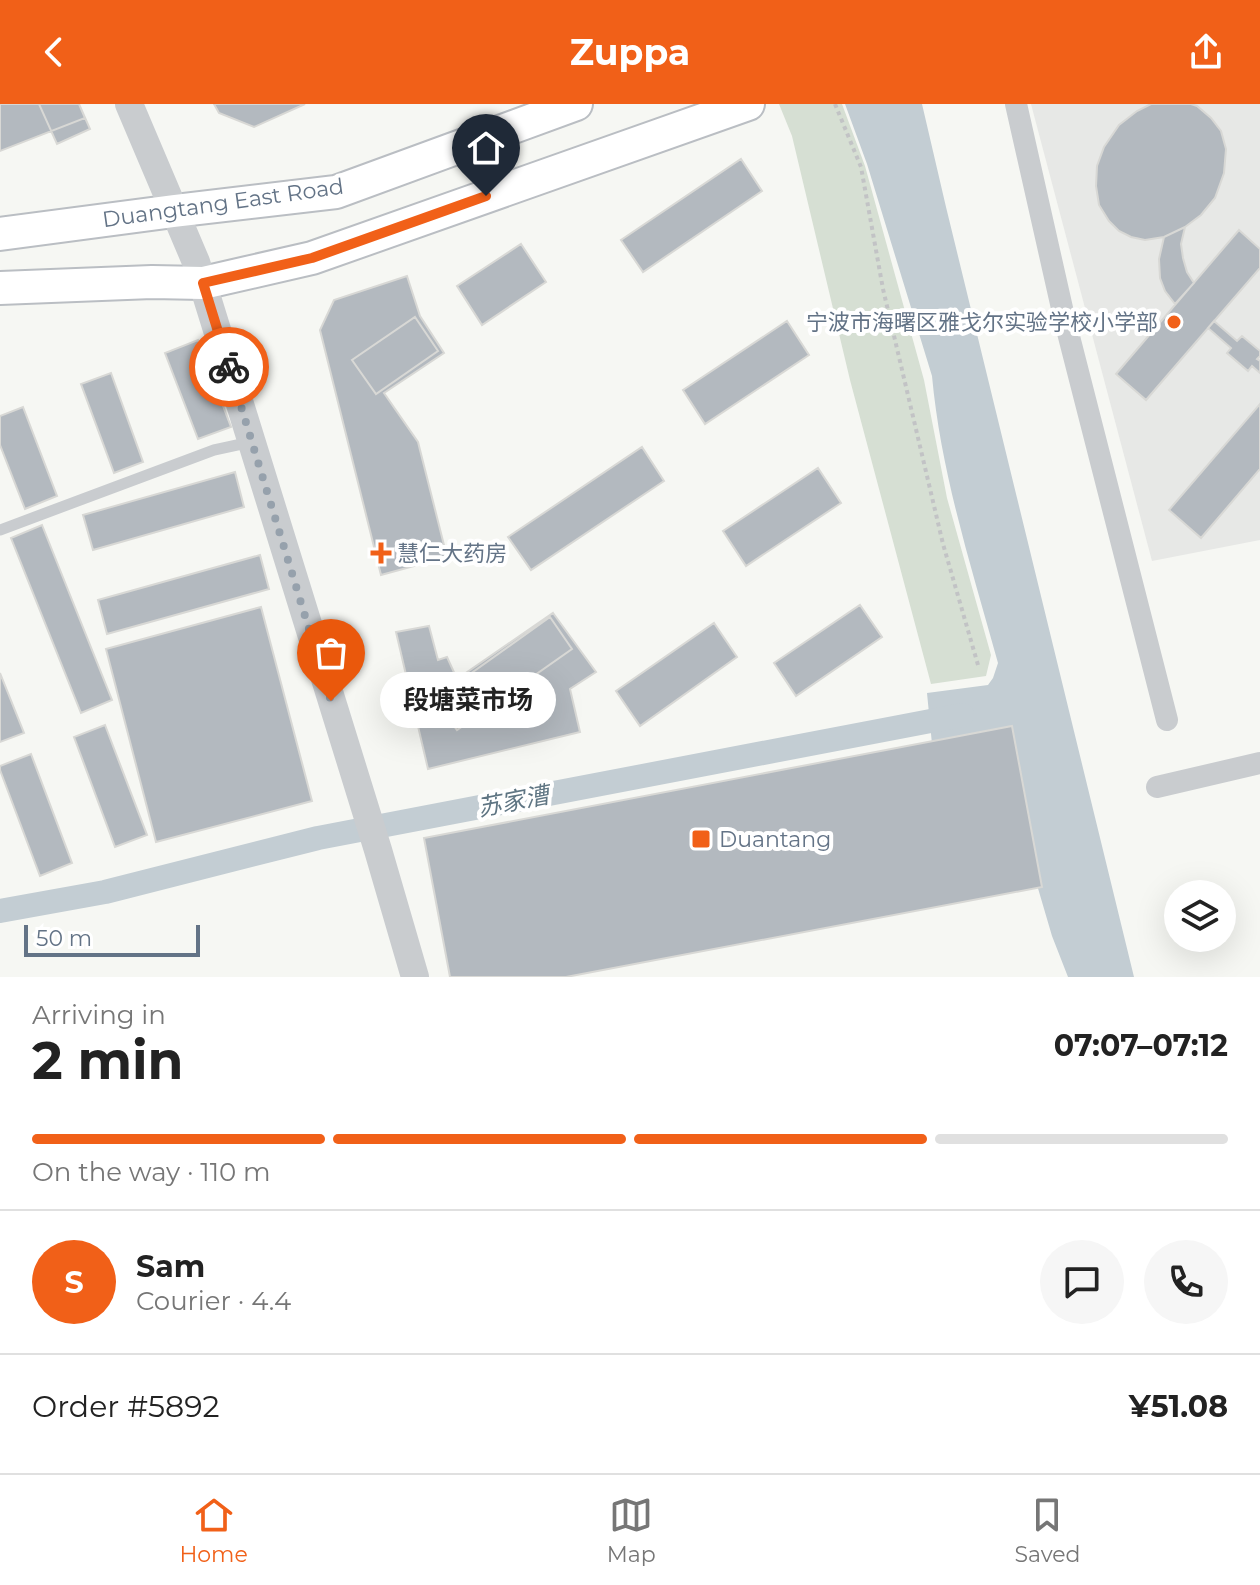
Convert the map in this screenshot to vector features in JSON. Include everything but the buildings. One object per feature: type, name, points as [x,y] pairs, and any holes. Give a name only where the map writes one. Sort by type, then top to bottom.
[{"type":"main road","name":"Duangtang East Road","points":[[0,234],[336,192],[576,104]]},
{"type":"main road","points":[[0,288],[203,283],[312,258],[748,104]]},
{"type":"street","points":[[129,104],[203,283],[415,977]]},
{"type":"street","points":[[1016,104],[1064,317],[1167,720]]},
{"type":"street","points":[[1157,787],[1260,763]]},
{"type":"lane","points":[[0,530],[214,450],[251,441]]},
{"type":"path","points":[[835,104],[861,167],[883,289],[943,544],[978,665]]},
{"type":"shaded area","points":[[779,104],[842,104],[865,166],[924,380],[947,498],[991,655],[986,676],[931,684],[850,380],[792,136]]},
{"type":"shaded area","points":[[845,104],[922,104],[1134,977],[1068,977],[1052,936],[1020,827],[932,744],[927,693],[988,685],[998,663],[950,485],[932,376],[867,164]]},
{"type":"shaded area","name":"宁波市海曙区雅戈尔实验学校小学部","points":[[1031,104],[1260,104],[1260,540],[1152,561]]},
{"type":"waterway","name":"苏家漕","points":[[0,911],[105,892],[318,838],[962,715]]},
{"type":"way so far","points":[[229,367],[331,701]]},
{"type":"place","name":"宁波市海曙区雅戈尔实验学校小学部","points":[[1174,322]]},
{"type":"place","name":"慧仁大药房","points":[[381,553]]},
{"type":"place","name":"段塘菜市场","points":[[331,701]]},
{"type":"place","name":"Duantang","points":[[701,839]]},
{"type":"route","points":[[229,367],[203,283],[312,258],[486,196]]}]
